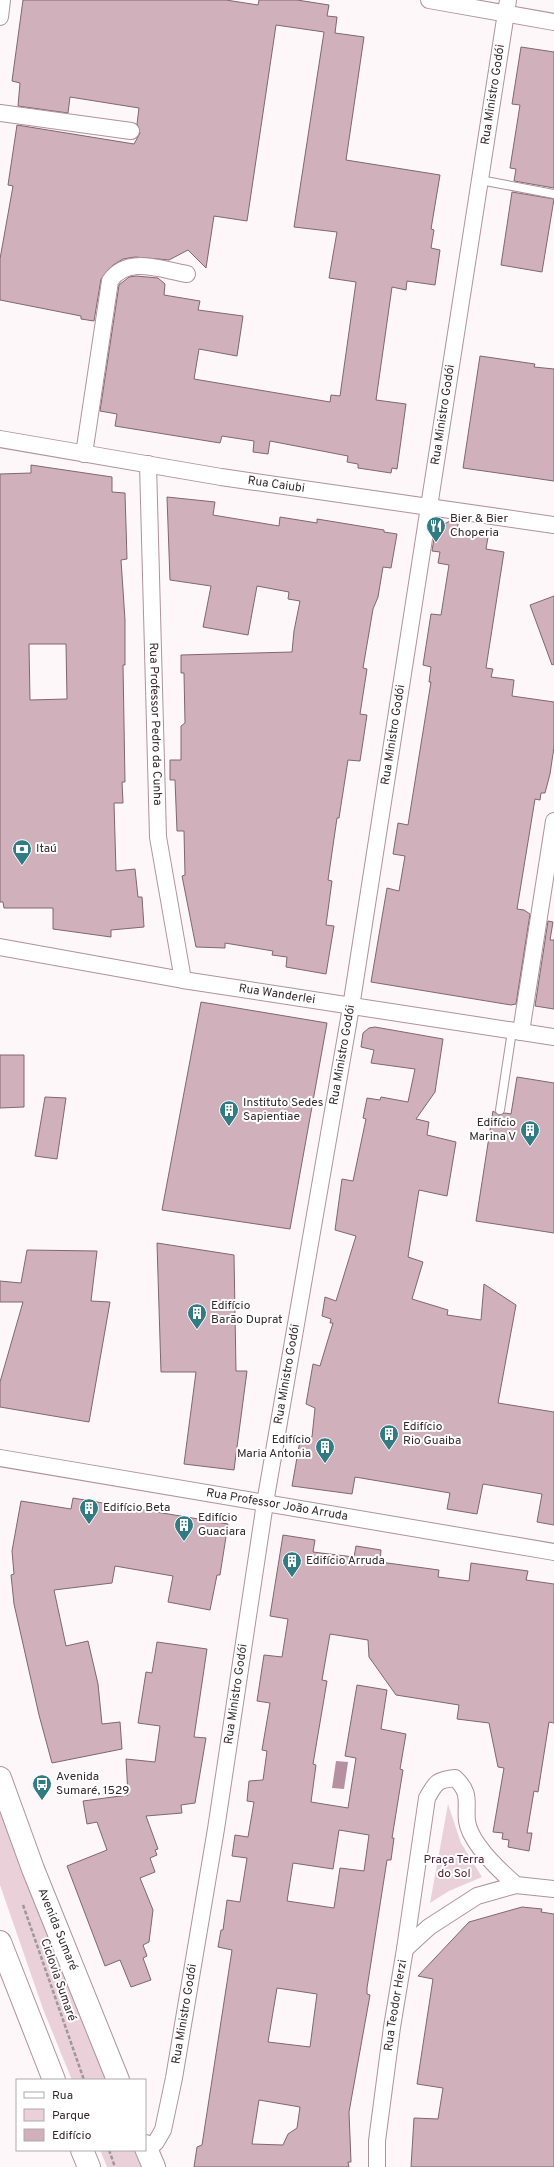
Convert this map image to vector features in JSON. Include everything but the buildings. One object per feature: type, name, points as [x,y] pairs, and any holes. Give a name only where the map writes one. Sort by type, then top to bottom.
[{"type":"main road","name":"Avenida Sumaré","points":[[0,1778],[33,1869],[118,2079]]},
{"type":"main road","points":[[0,1942],[54,2079]]},
{"type":"main road","points":[[82,2151],[89,2167]]},
{"type":"street","points":[[0,17],[2,0]]},
{"type":"street","points":[[429,0],[507,7],[554,22]]},
{"type":"street","name":"Rua Ministro Godói","points":[[148,2154],[163,2130],[174,2078],[215,1837],[265,1503],[351,1007],[507,7]]},
{"type":"street","points":[[0,113],[132,131]]},
{"type":"street","points":[[84,454],[110,282],[119,271],[131,266],[187,274]]},
{"type":"street","name":"Rua Caiubi","points":[[0,439],[221,477],[554,525]]},
{"type":"street","name":"Rua Professor Pedro da Cunha","points":[[148,464],[158,837],[183,980]]},
{"type":"street","points":[[517,1032],[554,821]]},
{"type":"street","name":"Rua Wanderlei","points":[[0,947],[183,980],[554,1037]]},
{"type":"street","name":"Rua Professor João Arruda","points":[[0,1458],[554,1552]]},
{"type":"street","points":[[405,1949],[427,1798],[434,1785],[441,1780],[456,1778],[462,1785],[468,1798],[467,1821],[472,1834],[497,1868],[516,1885],[554,1889]]},
{"type":"street","name":"Rua Teodor Herzi","points":[[377,2167],[377,2141],[392,2027],[405,1949],[429,1927],[477,1896],[516,1885]]},
{"type":"lane","points":[[480,180],[554,194]]},
{"type":"lane","points":[[500,1110],[517,1032]]},
{"type":"path","name":"Ciclovia Sumaré","points":[[21,1900],[84,2079]]},
{"type":"path","points":[[109,2151],[115,2167]]},
{"type":"green space","name":"Praça Terra do Sol","points":[[448,1804],[461,1843],[482,1877],[449,1891],[430,1903]]},
{"type":"green space","points":[[0,1809],[22,1872],[106,2079],[72,2079],[43,2009],[0,1885]]},
{"type":"green space","points":[[100,2151],[134,2151],[141,2167],[107,2167]]},
{"type":"shaded area","points":[[336,1761],[348,1762],[344,1789],[332,1788]]},
{"type":"place","name":"Bier & Bier Choperia","points":[[436,543]]},
{"type":"place","name":"Itaú","points":[[22,866]]},
{"type":"place","name":"Instituto Sedes Sapientiae","points":[[229,1127]]},
{"type":"place","name":"Edifício Marina V","points":[[530,1147]]},
{"type":"place","name":"Edifício Barão Duprat","points":[[197,1330]]},
{"type":"place","name":"Edifício Rio Guaiba","points":[[389,1451]]},
{"type":"place","name":"Edifício Maria Antonia","points":[[325,1464]]},
{"type":"place","name":"Edifício Beta","points":[[89,1525]]},
{"type":"place","name":"Edifício Guaciara","points":[[184,1542]]},
{"type":"place","name":"Edifício Arruda","points":[[292,1578]]},
{"type":"place","name":"Avenida Sumaré, 1529","points":[[42,1801]]}]
